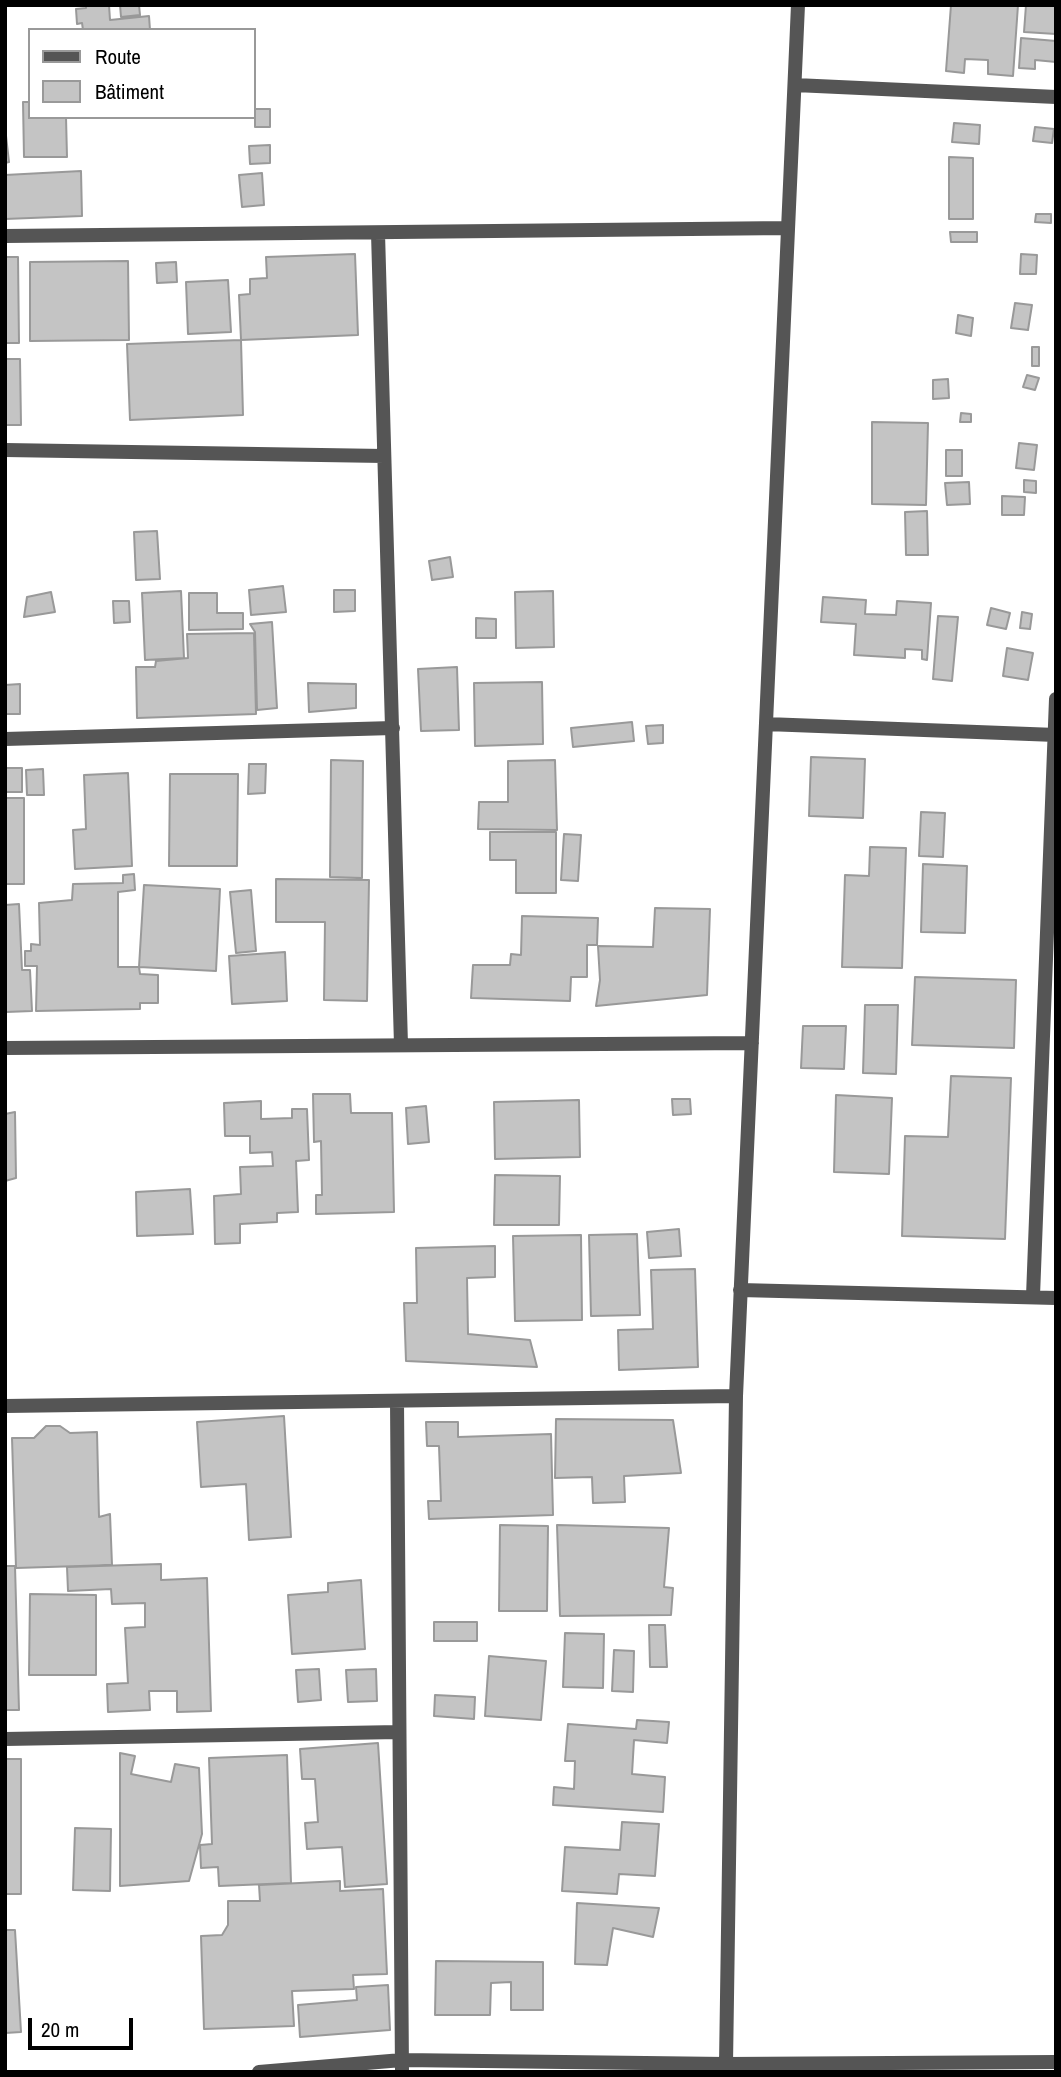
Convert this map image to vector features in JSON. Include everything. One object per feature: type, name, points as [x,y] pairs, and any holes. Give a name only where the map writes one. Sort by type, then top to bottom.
[{"type":"street","points":[[728,2068],[736,1396],[798,5]]},
{"type":"street","points":[[795,85],[1056,97]]},
{"type":"street","points":[[5,236],[788,228]]},
{"type":"street","points":[[378,233],[401,1045]]},
{"type":"street","points":[[5,450],[384,456]]},
{"type":"street","points":[[1033,1296],[1050,999],[1056,699]]},
{"type":"street","points":[[766,724],[1055,735]]},
{"type":"street","points":[[5,739],[393,728]]},
{"type":"street","points":[[5,1048],[752,1043]]},
{"type":"street","points":[[740,1290],[1056,1298]]},
{"type":"street","points":[[5,1406],[736,1396]]},
{"type":"street","points":[[397,1401],[402,2066]]},
{"type":"street","points":[[5,1739],[399,1732]]},
{"type":"street","points":[[259,2072],[402,2066],[728,2068],[1056,2062]]},
{"type":"building","points":[[86,5],[109,5],[110,20],[149,16],[150,28],[83,28],[82,23],[77,24],[76,9],[86,8]]},
{"type":"building","points":[[120,5],[139,5],[140,15],[121,17]]},
{"type":"building","points":[[951,5],[1018,5],[1013,76],[988,74],[988,60],[965,59],[964,73],[946,71]]},
{"type":"building","points":[[1026,5],[1056,5],[1056,34],[1024,32]]},
{"type":"building","points":[[1021,38],[1056,41],[1056,62],[1035,60],[1035,69],[1019,68]]},
{"type":"building","points":[[23,102],[28,102],[28,119],[66,119],[67,157],[24,157]]},
{"type":"building","points":[[256,109],[270,109],[270,127],[255,127]]},
{"type":"building","points":[[954,123],[980,125],[979,144],[952,142]]},
{"type":"building","points":[[5,127],[9,162],[5,163]]},
{"type":"building","points":[[1035,127],[1054,129],[1052,143],[1033,141]]},
{"type":"building","points":[[270,145],[270,163],[250,164],[249,146]]},
{"type":"building","points":[[949,157],[973,158],[973,219],[949,219]]},
{"type":"building","points":[[81,171],[82,216],[5,219],[5,175]]},
{"type":"building","points":[[262,173],[264,205],[242,207],[239,175]]},
{"type":"building","points":[[1036,214],[1051,214],[1051,223],[1035,222]]},
{"type":"building","points":[[950,232],[977,232],[977,242],[951,242]]},
{"type":"building","points":[[355,254],[358,335],[241,340],[239,295],[250,294],[250,279],[267,278],[266,257]]},
{"type":"building","points":[[1021,254],[1037,255],[1036,274],[1020,274]]},
{"type":"building","points":[[5,257],[18,257],[19,343],[5,343]]},
{"type":"building","points":[[128,261],[129,340],[30,341],[30,262]]},
{"type":"building","points":[[176,262],[177,282],[157,283],[156,263]]},
{"type":"building","points":[[228,280],[231,332],[188,334],[186,282]]},
{"type":"building","points":[[1015,303],[1032,305],[1028,330],[1011,328]]},
{"type":"building","points":[[958,315],[973,318],[971,336],[956,333]]},
{"type":"building","points":[[241,340],[243,415],[130,420],[127,344]]},
{"type":"building","points":[[1032,347],[1039,347],[1039,366],[1032,366]]},
{"type":"building","points":[[5,359],[20,359],[21,425],[5,425]]},
{"type":"building","points":[[1027,375],[1039,378],[1035,390],[1023,387]]},
{"type":"building","points":[[948,379],[949,398],[933,399],[933,380]]},
{"type":"building","points":[[961,413],[971,414],[971,422],[960,422]]},
{"type":"building","points":[[872,422],[928,423],[926,505],[872,504]]},
{"type":"building","points":[[1019,443],[1037,445],[1034,470],[1016,468]]},
{"type":"building","points":[[946,450],[962,450],[962,476],[946,476]]},
{"type":"building","points":[[1024,480],[1036,481],[1036,493],[1024,492]]},
{"type":"building","points":[[969,482],[970,504],[947,505],[945,483]]},
{"type":"building","points":[[1002,496],[1025,497],[1024,515],[1002,515]]},
{"type":"building","points":[[927,511],[928,555],[906,555],[905,512]]},
{"type":"building","points":[[157,531],[160,579],[136,580],[134,532]]},
{"type":"building","points":[[450,557],[453,577],[432,580],[429,561]]},
{"type":"building","points":[[283,586],[286,612],[251,615],[249,590]]},
{"type":"building","points":[[334,590],[355,590],[355,611],[334,612]]},
{"type":"building","points":[[181,591],[184,658],[145,660],[142,593]]},
{"type":"building","points":[[553,591],[554,647],[516,648],[515,592]]},
{"type":"building","points":[[51,592],[55,612],[24,617],[27,597]]},
{"type":"building","points":[[189,593],[217,593],[217,613],[243,613],[243,629],[189,630]]},
{"type":"building","points":[[823,597],[866,600],[865,614],[896,615],[897,601],[931,603],[927,660],[922,659],[922,650],[905,649],[905,658],[854,655],[856,624],[821,622]]},
{"type":"building","points":[[113,601],[129,601],[130,622],[114,623]]},
{"type":"building","points":[[991,608],[1010,613],[1006,629],[987,625]]},
{"type":"building","points":[[1022,612],[1032,614],[1030,629],[1020,628]]},
{"type":"building","points":[[938,616],[958,617],[952,681],[933,679]]},
{"type":"building","points":[[476,618],[496,619],[496,638],[476,638]]},
{"type":"building","points":[[272,622],[277,708],[257,710],[255,632],[250,624]]},
{"type":"building","points":[[254,633],[256,714],[137,718],[136,667],[155,667],[156,661],[188,658],[187,634]]},
{"type":"building","points":[[1007,648],[1033,653],[1028,680],[1003,676]]},
{"type":"building","points":[[457,667],[459,730],[421,731],[418,669]]},
{"type":"building","points":[[542,682],[543,744],[475,746],[474,683]]},
{"type":"building","points":[[308,683],[356,684],[356,708],[309,712]]},
{"type":"building","points":[[20,684],[20,714],[5,714],[5,685]]},
{"type":"building","points":[[632,722],[634,741],[573,747],[571,728]]},
{"type":"building","points":[[663,725],[663,743],[648,744],[646,726]]},
{"type":"building","points":[[811,757],[865,759],[863,818],[809,816]]},
{"type":"building","points":[[331,760],[363,761],[362,878],[330,877]]},
{"type":"building","points":[[555,760],[557,830],[478,829],[479,802],[508,802],[508,761]]},
{"type":"building","points":[[249,764],[266,764],[265,793],[248,794]]},
{"type":"building","points":[[5,768],[22,768],[22,792],[5,792]]},
{"type":"building","points":[[43,769],[44,795],[27,795],[26,770]]},
{"type":"building","points":[[128,773],[132,866],[75,869],[73,830],[86,829],[84,775]]},
{"type":"building","points":[[170,774],[238,774],[237,866],[169,866]]},
{"type":"building","points":[[5,798],[24,798],[24,884],[5,884]]},
{"type":"building","points":[[921,812],[945,813],[943,857],[919,856]]},
{"type":"building","points":[[490,832],[556,832],[556,893],[516,893],[516,860],[490,860]]},
{"type":"building","points":[[564,834],[581,835],[578,881],[561,880]]},
{"type":"building","points":[[870,847],[906,848],[902,968],[842,967],[845,875],[869,876]]},
{"type":"building","points":[[923,864],[967,866],[965,933],[921,932]]},
{"type":"building","points":[[134,874],[135,890],[118,892],[118,967],[139,967],[140,974],[158,975],[158,1003],[140,1003],[140,1009],[36,1011],[37,966],[25,966],[25,951],[31,951],[31,944],[40,945],[39,903],[72,900],[73,884],[123,883],[123,875]]},
{"type":"building","points":[[276,879],[369,880],[367,1001],[324,1000],[325,922],[276,922]]},
{"type":"building","points":[[144,885],[220,889],[216,971],[139,967]]},
{"type":"building","points":[[251,890],[256,951],[236,953],[230,892]]},
{"type":"building","points":[[19,904],[22,970],[30,970],[32,1011],[6,1012],[5,905]]},
{"type":"building","points":[[655,908],[710,909],[707,995],[596,1006],[600,980],[598,946],[653,947]]},
{"type":"building","points":[[522,916],[598,918],[597,945],[587,945],[587,977],[571,977],[570,1001],[471,998],[473,965],[510,965],[511,954],[521,955]]},
{"type":"building","points":[[285,952],[287,1001],[232,1004],[229,956]]},
{"type":"building","points":[[915,977],[1016,980],[1014,1048],[912,1045]]},
{"type":"building","points":[[865,1005],[898,1005],[896,1074],[863,1073]]},
{"type":"building","points":[[803,1026],[846,1026],[844,1069],[801,1068]]},
{"type":"building","points":[[951,1076],[1011,1078],[1005,1239],[902,1236],[905,1136],[948,1137]]},
{"type":"building","points":[[313,1094],[350,1094],[351,1113],[392,1113],[394,1212],[316,1214],[316,1195],[322,1195],[321,1141],[314,1142]]},
{"type":"building","points":[[836,1095],[892,1098],[889,1174],[834,1172]]},
{"type":"building","points":[[672,1099],[690,1099],[691,1114],[673,1115]]},
{"type":"building","points":[[579,1100],[580,1157],[495,1159],[494,1102]]},
{"type":"building","points":[[261,1101],[261,1119],[292,1118],[292,1109],[307,1109],[309,1160],[296,1161],[298,1212],[277,1213],[277,1222],[240,1224],[240,1243],[215,1244],[214,1196],[241,1194],[240,1167],[273,1166],[272,1152],[250,1153],[250,1136],[225,1136],[224,1103]]},
{"type":"building","points":[[426,1106],[429,1142],[408,1144],[406,1108]]},
{"type":"building","points":[[15,1112],[16,1178],[5,1181],[5,1114]]},
{"type":"building","points":[[495,1175],[560,1176],[559,1225],[494,1225]]},
{"type":"building","points":[[190,1189],[193,1234],[137,1236],[136,1192]]},
{"type":"building","points":[[679,1229],[681,1256],[649,1258],[647,1232]]},
{"type":"building","points":[[637,1234],[640,1315],[591,1316],[589,1235]]},
{"type":"building","points":[[581,1235],[582,1320],[515,1321],[513,1236]]},
{"type":"building","points":[[495,1246],[495,1277],[467,1278],[468,1334],[530,1340],[537,1367],[406,1361],[404,1303],[417,1303],[416,1248]]},
{"type":"building","points":[[695,1269],[698,1367],[619,1370],[618,1330],[653,1329],[651,1270]]},
{"type":"building","points":[[284,1416],[291,1537],[249,1540],[246,1484],[201,1487],[197,1422]]},
{"type":"building","points":[[556,1419],[673,1420],[681,1473],[624,1476],[625,1502],[593,1503],[592,1477],[555,1478]]},
{"type":"building","points":[[426,1422],[458,1422],[458,1437],[551,1434],[553,1515],[429,1519],[428,1501],[441,1501],[439,1446],[427,1446]]},
{"type":"building","points":[[46,1426],[60,1426],[70,1433],[97,1432],[99,1517],[110,1514],[112,1565],[16,1568],[12,1438],[34,1438]]},
{"type":"building","points":[[500,1525],[548,1526],[547,1611],[499,1611]]},
{"type":"building","points":[[557,1525],[669,1528],[664,1587],[673,1588],[671,1615],[560,1616]]},
{"type":"building","points":[[161,1564],[161,1580],[207,1578],[211,1711],[177,1712],[177,1691],[149,1691],[150,1710],[108,1712],[107,1684],[128,1683],[125,1628],[145,1627],[145,1603],[112,1604],[111,1589],[68,1591],[67,1567]]},
{"type":"building","points":[[5,1566],[15,1566],[19,1710],[5,1710]]},
{"type":"building","points":[[361,1580],[365,1649],[292,1654],[288,1595],[328,1592],[328,1583]]},
{"type":"building","points":[[30,1594],[96,1595],[96,1675],[29,1675]]},
{"type":"building","points":[[434,1622],[477,1622],[477,1641],[434,1641]]},
{"type":"building","points":[[649,1625],[665,1625],[667,1667],[650,1667]]},
{"type":"building","points":[[565,1633],[604,1634],[603,1688],[563,1687]]},
{"type":"building","points":[[614,1650],[634,1651],[633,1692],[612,1691]]},
{"type":"building","points":[[489,1656],[546,1661],[541,1720],[485,1716]]},
{"type":"building","points":[[319,1669],[321,1700],[298,1702],[296,1670]]},
{"type":"building","points":[[376,1669],[377,1701],[348,1702],[346,1670]]},
{"type":"building","points":[[435,1695],[475,1697],[474,1719],[434,1716]]},
{"type":"building","points":[[637,1720],[669,1722],[667,1743],[634,1740],[632,1774],[665,1777],[663,1812],[553,1805],[554,1787],[574,1789],[575,1761],[565,1761],[568,1724],[636,1729]]},
{"type":"building","points":[[378,1743],[387,1884],[345,1887],[342,1847],[307,1849],[305,1823],[318,1822],[315,1779],[302,1779],[300,1749]]},
{"type":"building","points":[[120,1753],[135,1756],[131,1774],[171,1782],[175,1764],[199,1768],[202,1834],[189,1881],[120,1886]]},
{"type":"building","points":[[287,1755],[291,1883],[219,1886],[218,1867],[201,1868],[200,1845],[212,1844],[209,1758]]},
{"type":"building","points":[[5,1759],[21,1759],[21,1894],[5,1894]]},
{"type":"building","points":[[622,1822],[659,1824],[655,1876],[619,1874],[617,1894],[562,1891],[565,1847],[620,1850]]},
{"type":"building","points":[[75,1828],[111,1829],[110,1891],[73,1890]]},
{"type":"building","points":[[340,1881],[340,1891],[383,1889],[387,1974],[353,1975],[354,1989],[292,1991],[294,2026],[204,2029],[201,1936],[222,1935],[228,1925],[228,1901],[260,1901],[259,1885]]},
{"type":"building","points":[[577,1903],[659,1908],[653,1937],[613,1928],[607,1965],[575,1964]]},
{"type":"building","points":[[5,1930],[15,1930],[21,2032],[5,2033]]},
{"type":"building","points":[[436,1961],[543,1962],[543,2010],[511,2010],[511,1982],[491,1983],[490,2015],[435,2015]]},
{"type":"building","points":[[388,1985],[390,2030],[300,2037],[298,2005],[357,2000],[356,1987]]}]
